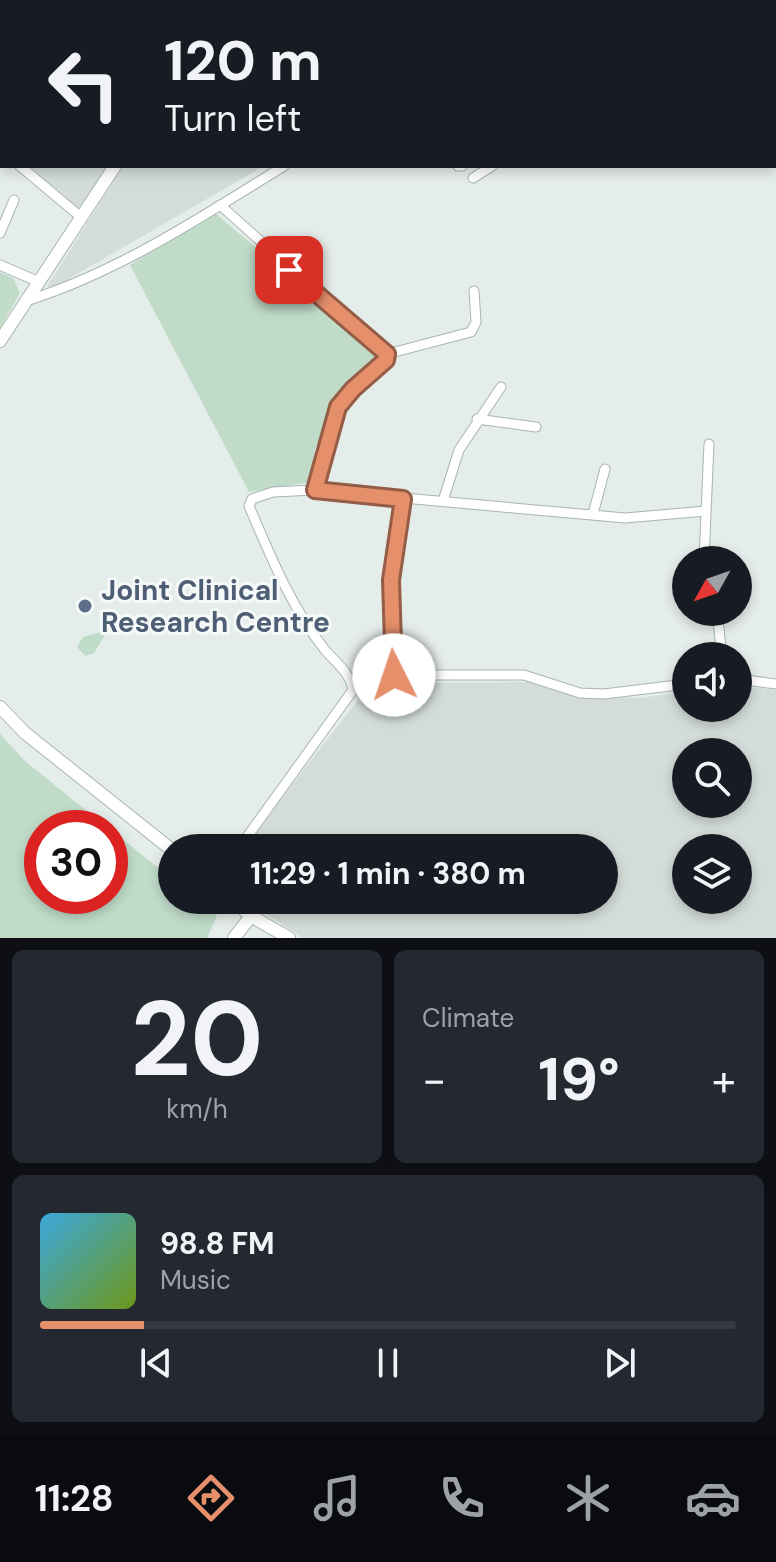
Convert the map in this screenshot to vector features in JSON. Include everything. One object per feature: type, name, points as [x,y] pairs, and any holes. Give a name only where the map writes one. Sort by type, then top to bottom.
[{"type":"street","points":[[22,168],[82,218]]},
{"type":"street","points":[[0,341],[114,168]]},
{"type":"street","points":[[26,301],[56,293],[121,262],[281,168]]},
{"type":"street","points":[[473,178],[489,168]]},
{"type":"street","points":[[0,233],[14,200]]},
{"type":"street","points":[[220,205],[387,354]]},
{"type":"street","points":[[0,265],[39,282]]},
{"type":"street","points":[[387,354],[471,332],[476,322],[474,291]]},
{"type":"street","points":[[315,490],[338,407],[386,360],[387,354]]},
{"type":"street","points":[[443,501],[459,450],[501,387]]},
{"type":"street","points":[[477,419],[536,427]]},
{"type":"street","points":[[705,546],[709,444]]},
{"type":"street","points":[[593,514],[605,469]]},
{"type":"street","points":[[352,684],[301,614],[275,566],[249,506],[255,497],[273,492],[315,490],[625,518],[706,511]]},
{"type":"street","points":[[394,675],[391,580],[403,499]]},
{"type":"street","points":[[352,684],[394,675],[533,676],[580,693],[604,694],[672,686]]},
{"type":"street","points":[[752,681],[776,684]]},
{"type":"street","points":[[249,834],[349,696],[352,684]]},
{"type":"street","points":[[0,707],[25,733],[158,839]]},
{"type":"street","points":[[249,914],[289,938]]},
{"type":"street","points":[[234,938],[251,916]]},
{"type":"shaded area","points":[[31,168],[108,168],[81,210]]},
{"type":"shaded area","points":[[122,168],[261,168],[58,285],[47,287]]},
{"type":"shaded area","points":[[530,682],[580,697],[641,698],[672,693],[672,722],[752,722],[752,687],[776,690],[776,938],[303,938],[266,914],[618,914],[618,834],[254,834],[368,687],[381,683]]},
{"type":"green space","points":[[215,213],[381,354],[342,391],[315,449],[311,482],[249,492],[130,265]]},
{"type":"green space","points":[[0,272],[13,278],[20,293],[0,328]]},
{"type":"green space","points":[[108,630],[94,653],[85,656],[77,647],[83,637]]},
{"type":"green space","points":[[0,734],[25,761],[86,810],[24,810],[24,914],[128,914],[128,844],[158,868],[158,914],[217,916],[207,938],[0,938]]},
{"type":"place","name":"Joint Clinical Research Centre","points":[[85,606]]},
{"type":"route","points":[[289,270],[387,354],[380,367],[353,389],[338,407],[324,445],[315,490],[403,499],[391,580],[394,675]]}]
